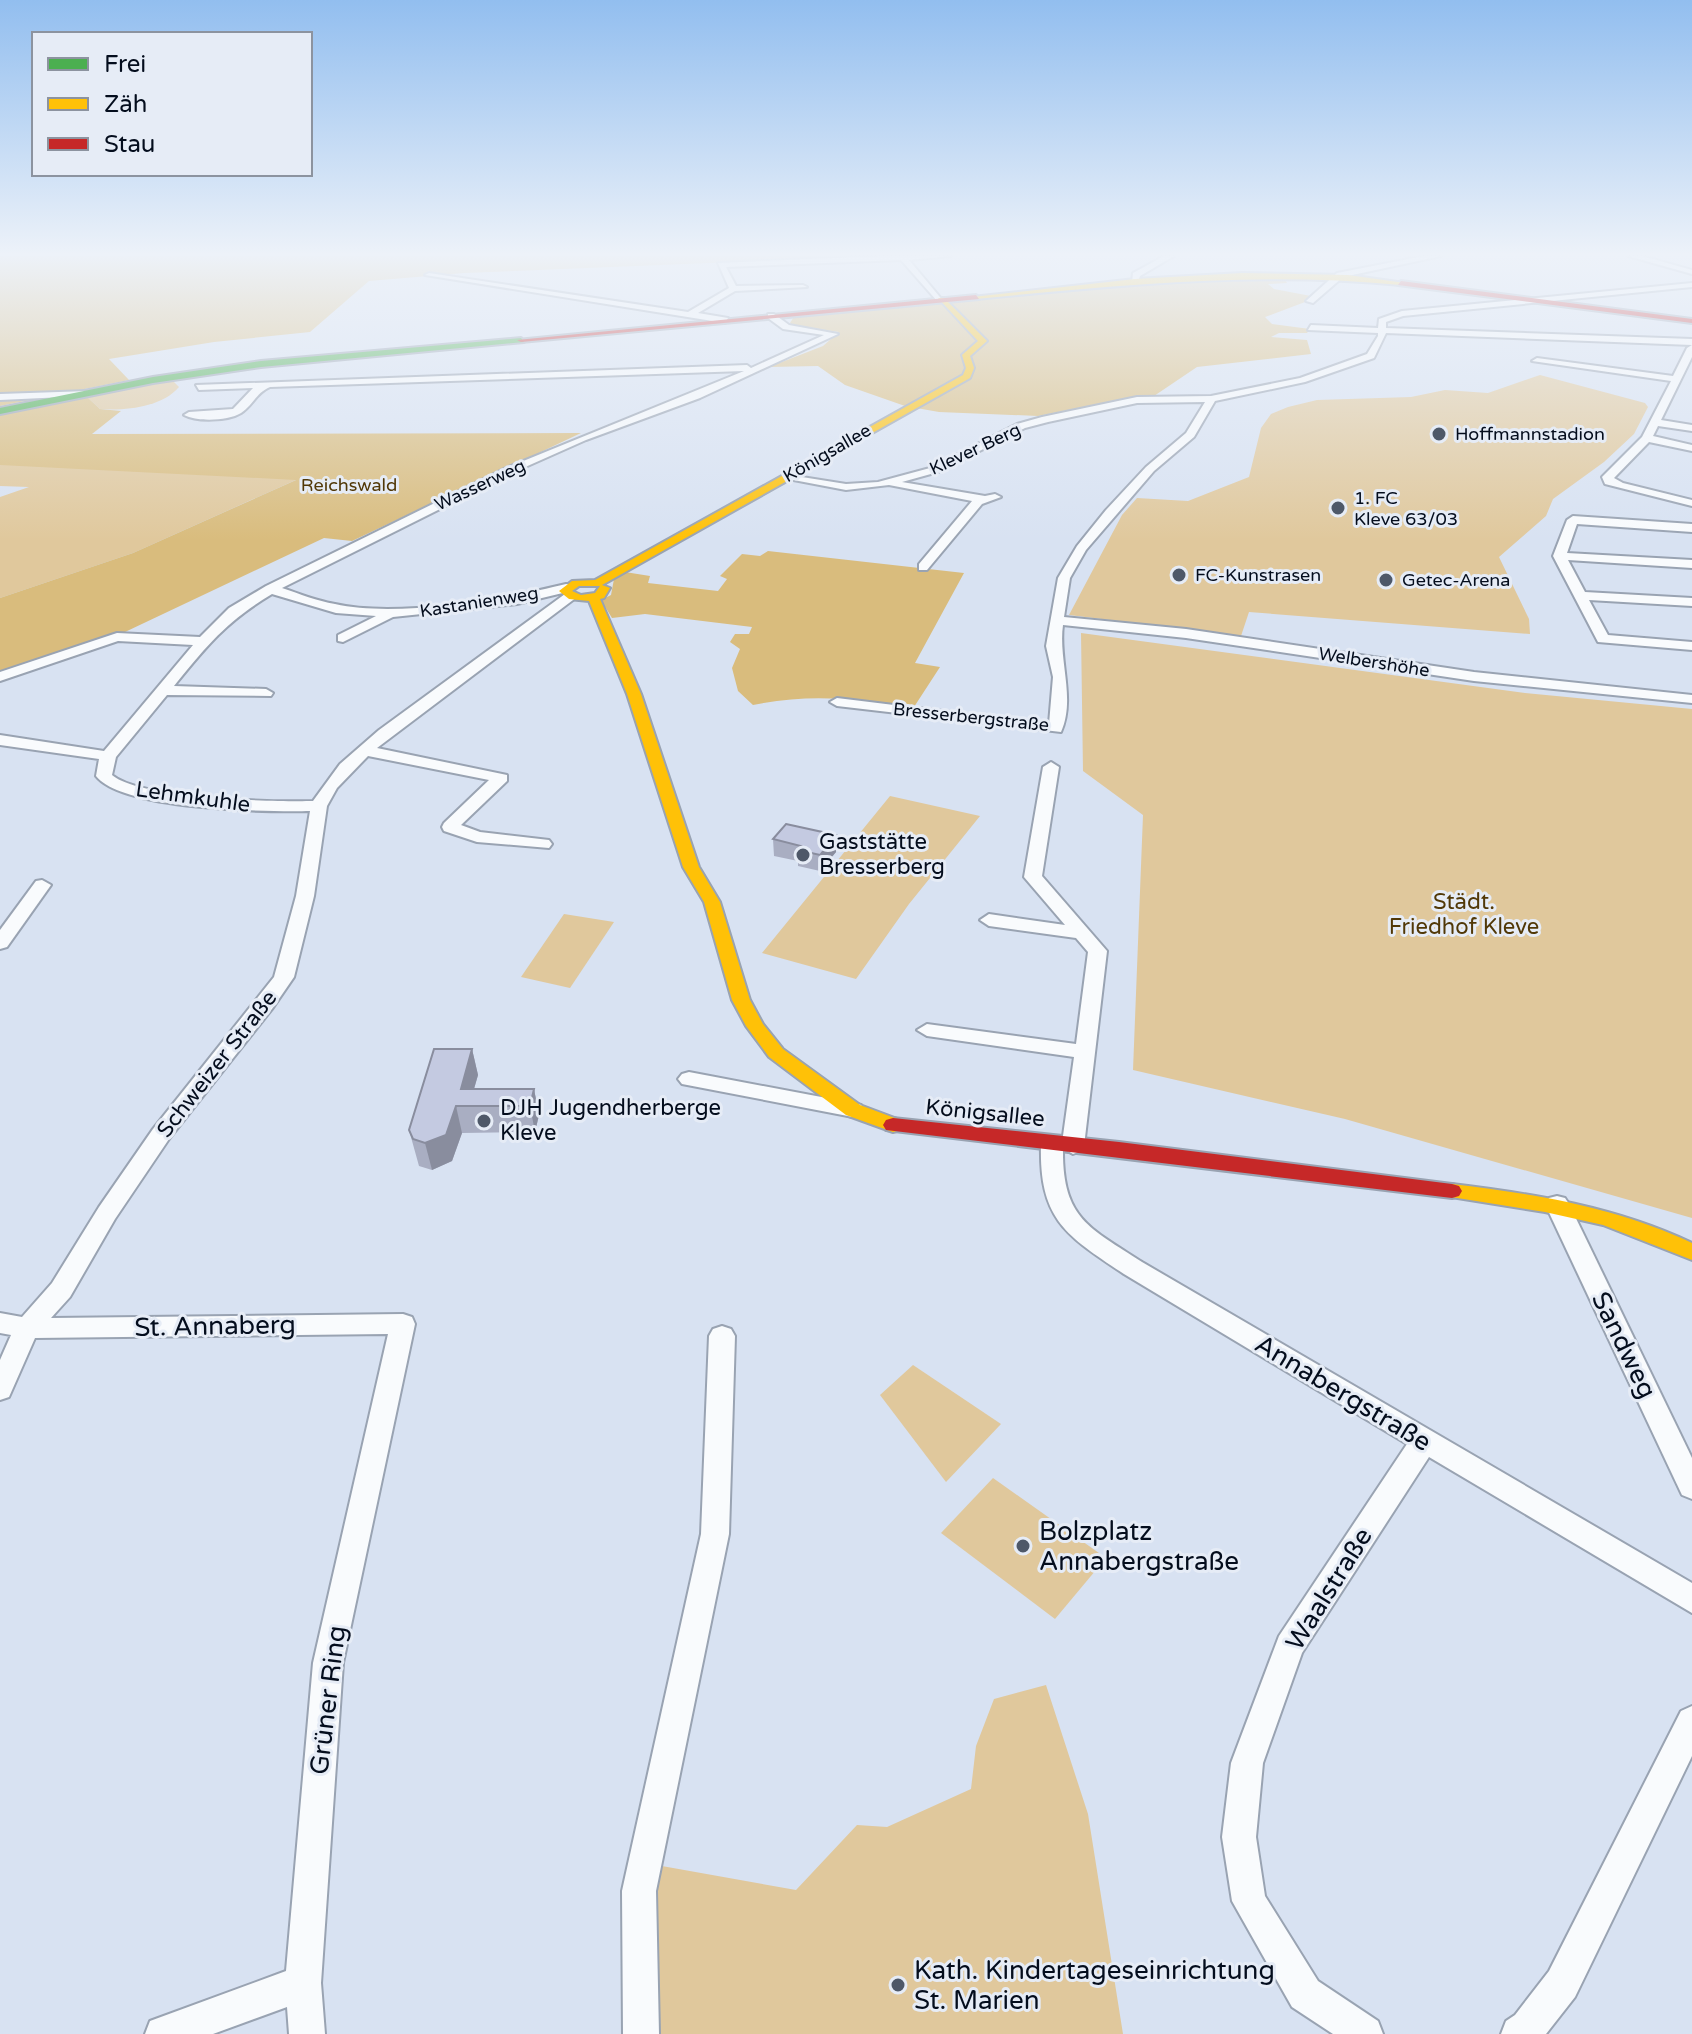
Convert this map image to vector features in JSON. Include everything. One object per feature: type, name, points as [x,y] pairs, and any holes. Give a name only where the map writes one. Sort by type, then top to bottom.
[{"type":"main road","points":[[0,411],[85,393],[261,364],[399,351]]},
{"type":"main road","name":"Königsallee","points":[[568,593],[595,590],[787,476],[967,376],[970,368],[966,355],[971,351]]},
{"type":"main road","name":"Königsallee","points":[[595,590],[634,694],[691,867],[712,902],[741,1000],[755,1026],[776,1053],[853,1110],[881,1123],[918,1130],[1134,1151],[1557,1204],[1625,1221],[1664,1236],[1692,1252]]},
{"type":"street","name":"Wasserweg","points":[[108,756],[203,641],[234,611],[271,589],[510,470],[582,438],[696,396],[795,351]]},
{"type":"street","points":[[1211,399],[1302,380],[1357,363],[1371,356],[1373,351]]},
{"type":"street","points":[[1537,361],[1677,379]]},
{"type":"street","points":[[1688,364],[1647,438],[1608,477],[1609,482],[1692,503]]},
{"type":"street","points":[[199,387],[757,367]]},
{"type":"street","points":[[189,415],[231,413],[240,409],[249,395],[271,385]]},
{"type":"street","points":[[0,397],[85,393]]},
{"type":"street","name":"Klever Berg","points":[[787,476],[846,487],[886,483],[934,470],[1021,426],[1046,419],[1137,400],[1211,399]]},
{"type":"street","name":"Bresserbergstraße","points":[[837,702],[1056,729],[1060,677],[1053,646],[1064,578],[1081,549],[1150,469],[1190,435],[1211,399]]},
{"type":"street","points":[[1655,422],[1692,428]]},
{"type":"street","points":[[1647,438],[1692,448]]},
{"type":"street","points":[[886,483],[990,499],[978,502],[923,567]]},
{"type":"street","points":[[1559,556],[1573,520],[1692,528]]},
{"type":"street","points":[[1559,556],[1692,564]]},
{"type":"street","points":[[1559,556],[1603,639],[1692,646]]},
{"type":"street","name":"Kastanienweg","points":[[271,589],[336,609],[392,613],[568,593]]},
{"type":"street","name":"Schweizer Straße","points":[[0,1389],[27,1328],[61,1290],[107,1213],[161,1134],[284,977],[305,896],[319,806],[330,786],[364,750],[568,593]]},
{"type":"street","points":[[1582,596],[1692,602]]},
{"type":"street","name":"Kastanienweg","points":[[343,638],[392,613]]},
{"type":"street","name":"Welbershöhe","points":[[1057,621],[1170,630],[1399,667],[1692,699]]},
{"type":"street","points":[[0,677],[117,637],[203,641]]},
{"type":"street","points":[[160,690],[266,693]]},
{"type":"street","points":[[0,740],[108,756]]},
{"type":"street","points":[[364,750],[501,778],[450,827],[477,837],[543,844]]},
{"type":"street","name":"Lehmkuhle","points":[[108,756],[104,776],[113,784],[130,790],[244,807],[319,806]]},
{"type":"street","name":"Bresserbergstraße","points":[[1051,767],[1033,877],[1098,951],[1085,1052],[1063,1145]]},
{"type":"street","points":[[0,943],[42,885]]},
{"type":"street","points":[[989,920],[1082,933]]},
{"type":"street","points":[[927,1030],[1085,1052]]},
{"type":"street","points":[[689,1079],[853,1110]]},
{"type":"street","name":"Annabergstraße","points":[[1063,1145],[1050,1175],[1056,1202],[1071,1225],[1133,1268],[1692,1599]]},
{"type":"street","name":"Sandweg","points":[[1557,1204],[1692,1487]]},
{"type":"street","name":"St. Annaberg","points":[[0,1323],[27,1328],[403,1324]]},
{"type":"street","name":"Grüner Ring","points":[[307,2034],[303,1983],[328,1663],[403,1324]]},
{"type":"street","points":[[641,2034],[639,1891],[715,1534],[722,1336]]},
{"type":"street","name":"Waalstraße","points":[[1365,2034],[1305,1994],[1249,1901],[1239,1837],[1247,1763],[1290,1646],[1424,1441]]},
{"type":"street","points":[[1519,2034],[1528,2028],[1562,1984],[1692,1722]]},
{"type":"street","points":[[163,2034],[303,1983]]},
{"type":"green space","points":[[0,351],[159,351],[109,359],[129,380],[0,406]]},
{"type":"green space","points":[[810,351],[1310,351],[1311,354],[1197,367],[1154,396],[1038,416],[939,412],[905,406],[845,385],[818,366],[769,367]]},
{"type":"green space","name":"1. FC Kleve 63/03","points":[[1540,375],[1645,403],[1648,407],[1634,434],[1604,462],[1553,499],[1546,516],[1499,557],[1529,619],[1530,634],[1249,612],[1241,636],[1069,615],[1122,515],[1137,498],[1188,501],[1249,477],[1261,428],[1271,414],[1317,400],[1411,397],[1445,390],[1488,393]]},
{"type":"green space","points":[[171,379],[179,387],[172,394],[143,406],[100,409],[86,396]]},
{"type":"green space","name":"Reichswald","points":[[86,396],[100,409],[121,411],[92,434],[581,433],[352,541],[324,538],[125,632],[0,675],[0,598],[133,553],[296,480],[0,465],[0,414]]},
{"type":"green space","points":[[0,465],[298,479],[133,553],[0,598],[0,497],[29,487],[0,486]]},
{"type":"green space","points":[[768,551],[964,573],[915,663],[940,667],[914,707],[814,698],[753,705],[738,691],[732,668],[740,649],[730,642],[735,634],[749,634],[752,627],[645,614],[612,618],[601,600],[611,595],[614,579],[625,572],[650,576],[648,583],[718,591],[727,579],[720,576],[742,554],[760,556]]},
{"type":"green space","name":"Städt. Friedhof Kleve","points":[[1081,633],[1525,693],[1692,709],[1692,1218],[1345,1119],[1133,1070],[1143,815],[1083,771]]},
{"type":"green space","points":[[890,796],[980,816],[909,904],[856,979],[762,953]]},
{"type":"green space","points":[[564,914],[614,922],[570,988],[521,977]]},
{"type":"green space","points":[[913,1365],[1001,1424],[946,1482],[880,1395]]},
{"type":"green space","name":"Bolzplatz Annabergstraße","points":[[993,1478],[1106,1558],[1055,1619],[941,1533]]},
{"type":"green space","points":[[1046,1685],[1088,1814],[1123,2034],[644,2034],[645,1863],[796,1890],[857,1825],[887,1827],[971,1789],[976,1746],[994,1699]]},
{"type":"building","points":[[786,824],[836,835],[820,855],[773,839]]},
{"type":"building","points":[[434,1049],[472,1049],[461,1089],[534,1089],[530,1106],[456,1106],[446,1135],[425,1143],[413,1139],[409,1130]]},
{"type":"traffic: fast","points":[[0,411],[153,380],[261,364],[403,351]]},
{"type":"traffic: slow","points":[[604,588],[600,595],[586,598],[577,598],[565,591],[576,583],[597,583],[967,376],[970,368],[966,355],[971,351]]},
{"type":"traffic: slow","points":[[593,597],[634,694],[691,867],[712,902],[741,1000],[755,1026],[776,1053],[853,1110],[893,1125]]},
{"type":"traffic: slow","points":[[1452,1191],[1575,1210],[1634,1227],[1692,1252]]},
{"type":"traffic: jam","points":[[893,1125],[1119,1149],[1452,1191]]},
{"type":"place","name":"Hoffmannstadion","points":[[1439,434]]},
{"type":"place","name":"1. FC Kleve 63/03","points":[[1338,508]]},
{"type":"place","name":"FC-Kunstrasen","points":[[1179,575]]},
{"type":"place","name":"Getec-Arena","points":[[1386,580]]},
{"type":"place","name":"Gaststätte Bresserberg","points":[[803,855]]},
{"type":"place","name":"DJH Jugendherberge Kleve","points":[[484,1121]]},
{"type":"place","name":"Bolzplatz Annabergstraße","points":[[1023,1546]]},
{"type":"place","name":"Kath. Kindertageseinrichtung St. Marien","points":[[898,1985]]}]
